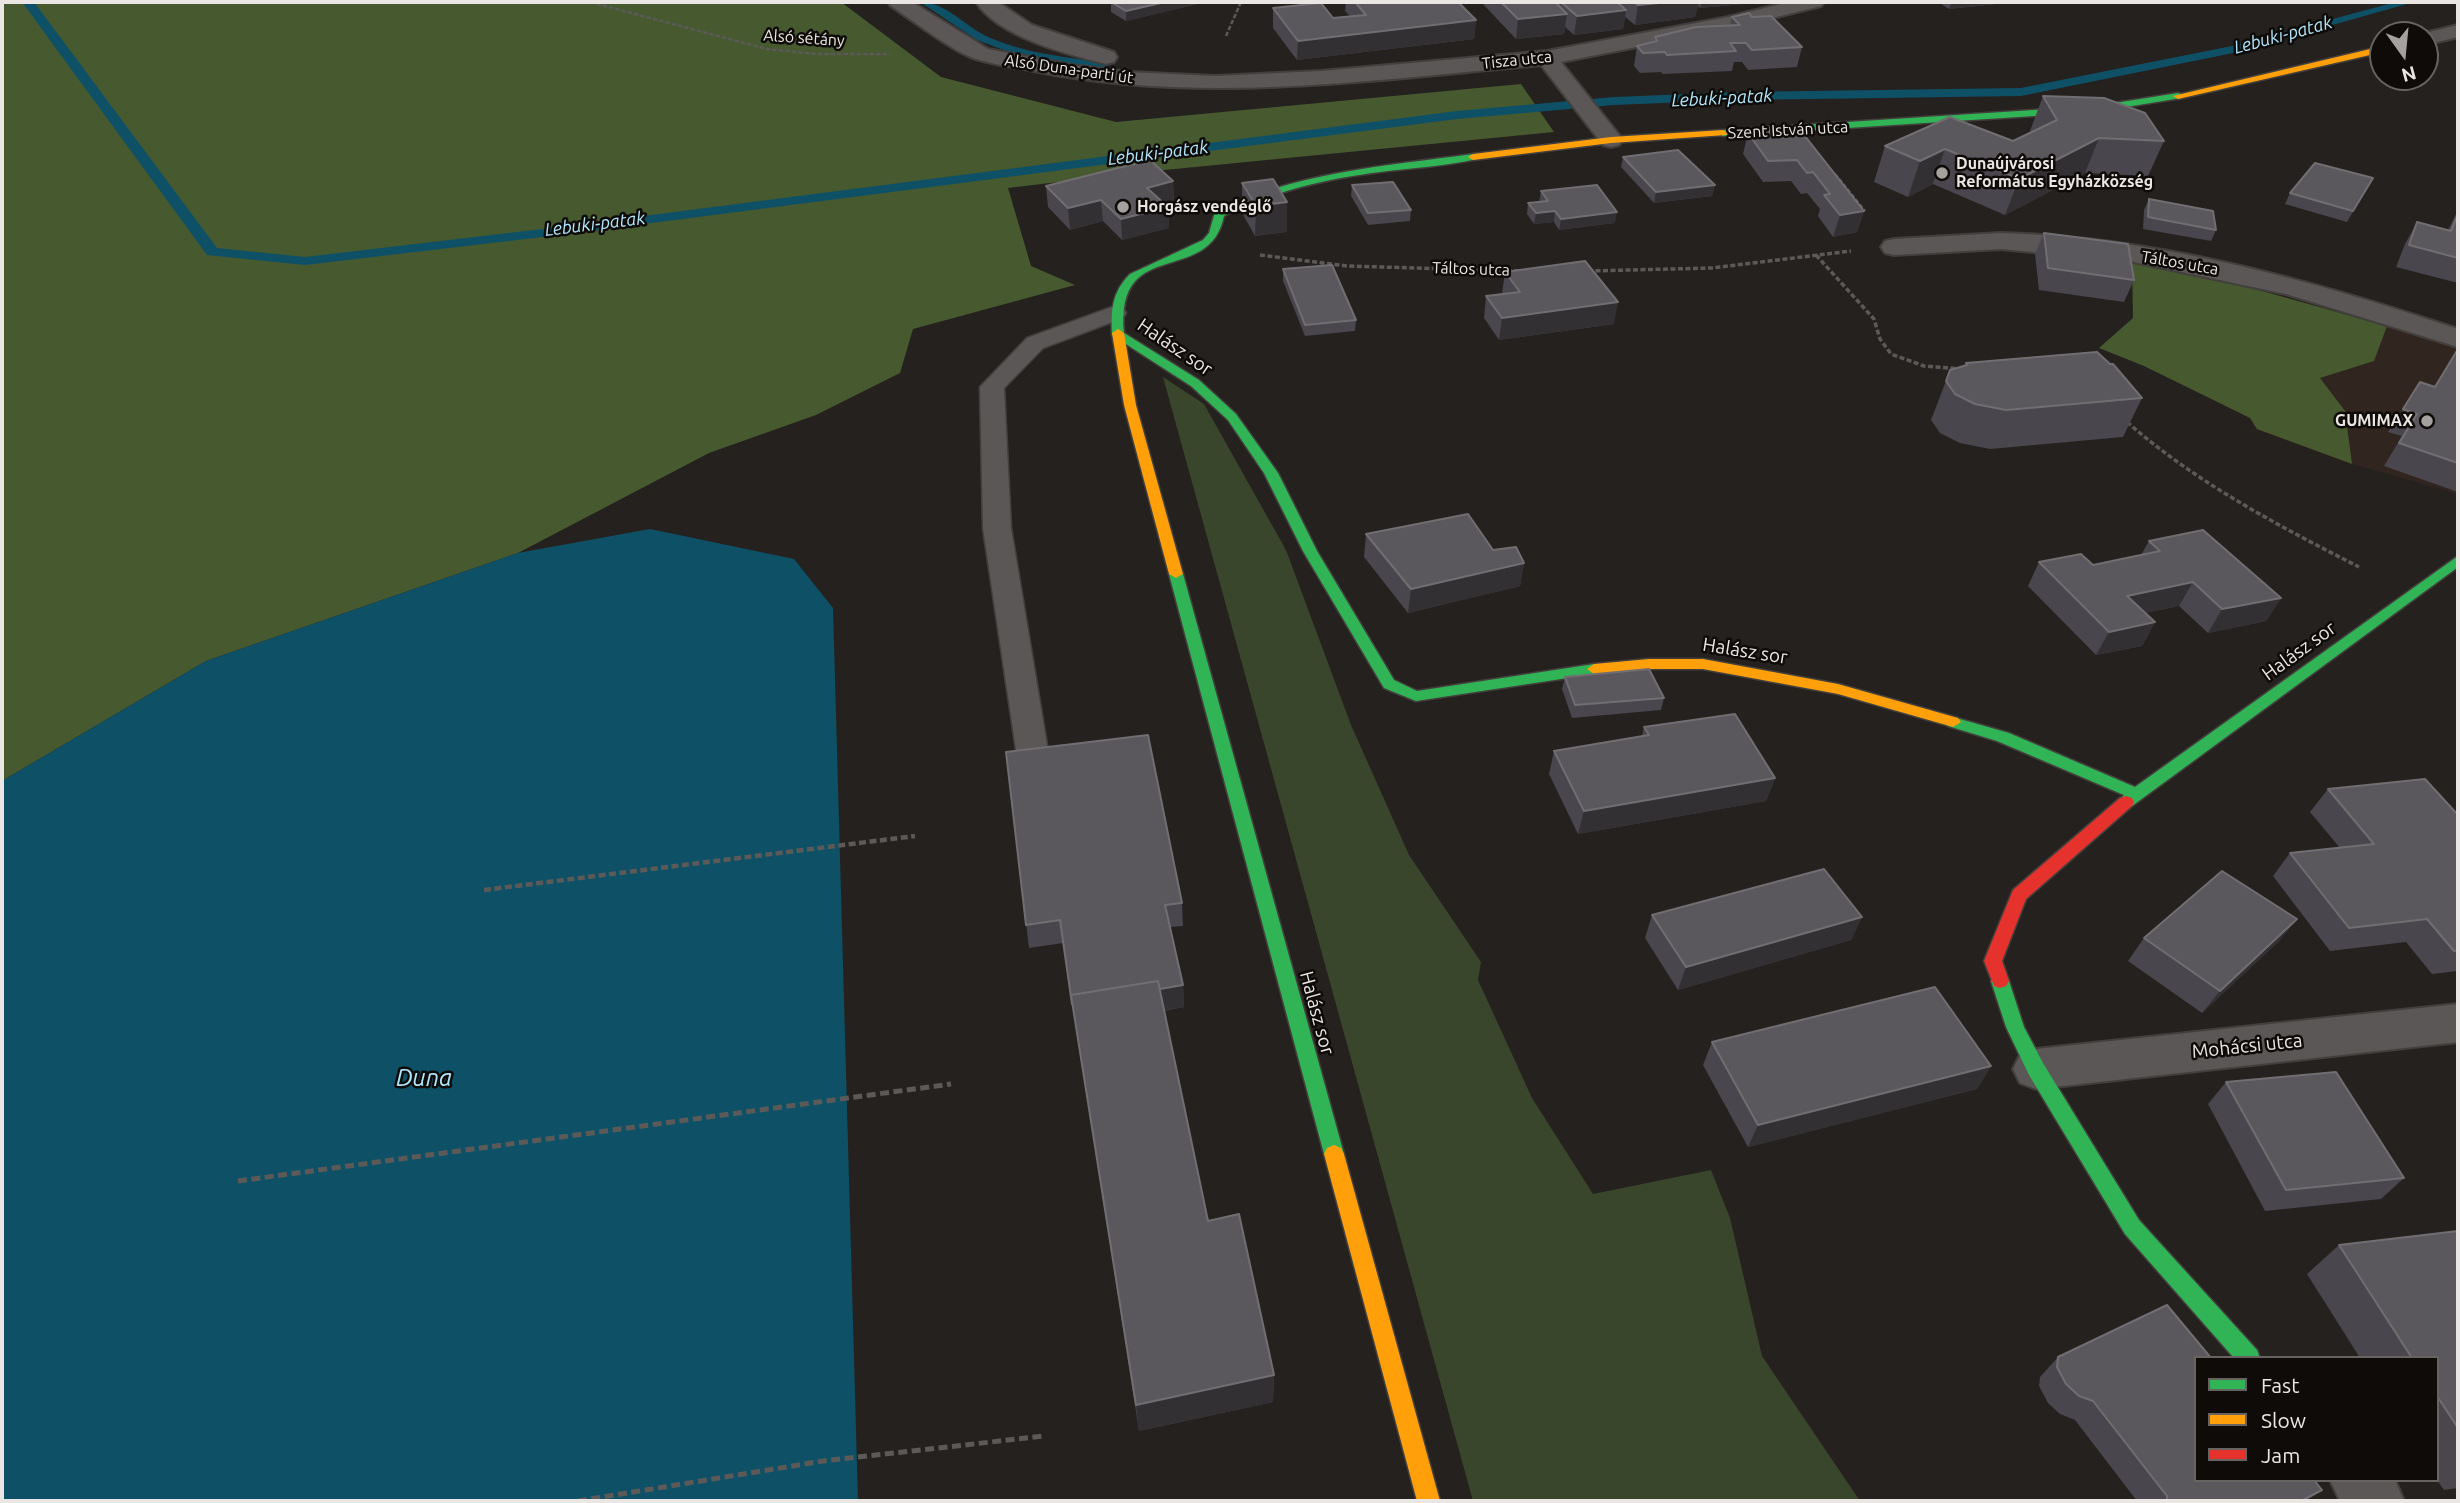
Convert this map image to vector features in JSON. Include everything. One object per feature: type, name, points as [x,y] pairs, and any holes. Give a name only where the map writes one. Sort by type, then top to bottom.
[{"type":"street","name":"Alsó Duna-parti út","points":[[898,2],[981,54],[1071,72],[1214,83]]},
{"type":"street","points":[[986,2],[1026,29],[1064,45],[1160,70],[1181,82]]},
{"type":"street","name":"Tisza utca","points":[[1214,83],[1321,78],[1547,58],[1728,23],[1814,2]]},
{"type":"street","points":[[2439,36],[2458,31]]},
{"type":"street","name":"Szent István utca","points":[[1213,237],[1219,214],[1236,203],[1276,188],[1306,181],[1513,151],[1611,140],[1799,130],[2083,110],[2145,103],[2369,52]]},
{"type":"street","points":[[1547,58],[1611,140]]},
{"type":"street","name":"Halász sor","points":[[1213,237],[1200,247],[1132,276],[1120,289],[1115,323],[1130,405],[1429,1501]]},
{"type":"street","name":"Táltos utca","points":[[1894,247],[2015,241],[2182,261],[2293,286],[2367,307],[2458,338]]},
{"type":"street","name":"Halász sor","points":[[1115,323],[1195,383],[1232,417],[1270,473],[1310,551],[1389,684],[1416,696],[1576,670],[1649,664],[1703,664],[1838,689],[2003,737],[2136,794],[2458,560]]},
{"type":"street","points":[[2136,794],[2019,895],[1993,961],[2015,1027],[2036,1069],[2132,1227],[2247,1356]]},
{"type":"street","name":"Mohácsi utca","points":[[2036,1069],[2458,1023]]},
{"type":"street","points":[[2360,1482],[2376,1501]]},
{"type":"lane","points":[[1034,763],[997,528],[992,387],[1035,344],[1115,323]]},
{"type":"path","name":"Alsó sétány","points":[[590,2],[767,49],[816,54],[981,54]]},
{"type":"path","points":[[1227,32],[1241,2]]},
{"type":"path","points":[[1799,130],[1894,247]]},
{"type":"path","name":"Táltos utca","points":[[1213,237],[1267,257],[1346,266],[1523,271]]},
{"type":"path","points":[[1587,271],[1713,268],[1816,255],[1874,319],[1880,339],[1891,354],[1924,366],[1968,370]]},
{"type":"path","points":[[2121,417],[2148,442],[2242,502],[2313,544],[2414,594]]},
{"type":"path","points":[[484,890],[915,835]]},
{"type":"path","points":[[238,1181],[951,1084]]},
{"type":"path","points":[[578,1501],[823,1461],[1044,1436]]},
{"type":"shaded area","points":[[2132,260],[2278,295],[2458,348],[2458,494],[2352,464],[2257,430],[2250,418],[2144,366],[2099,348],[2133,318]]},
{"type":"green space","points":[[2,2],[841,2],[941,77],[1116,122],[1521,84],[1554,132],[1008,188],[1031,266],[1075,285],[913,329],[900,373],[816,415],[709,453],[518,553],[206,661],[2,781]]},
{"type":"green space","points":[[2132,260],[2216,278],[2387,326],[2374,361],[2320,378],[2345,411],[2352,464],[2257,429],[2250,418],[2144,366],[2099,348],[2133,318]]},
{"type":"green space","points":[[1163,377],[1204,404],[1286,550],[1351,725],[1409,855],[1481,962],[1478,980],[1532,1098],[1593,1194],[1711,1170],[1730,1218],[1762,1356],[1860,1501],[1473,1501]]},
{"type":"water","name":"Duna","points":[[650,529],[794,559],[833,608],[858,1501],[2,1501],[2,781],[206,661],[518,553]]},
{"type":"building","points":[[1111,2],[1165,2],[1126,11]]},
{"type":"building","points":[[1355,2],[1458,2],[1476,20],[1298,41],[1273,8],[1321,3],[1333,18],[1366,15]]},
{"type":"building","points":[[1501,2],[1555,2],[1567,14],[1518,19]]},
{"type":"building","points":[[1561,2],[1617,2],[1626,10],[1577,16]]},
{"type":"building","points":[[1634,2],[1669,2],[1638,5]]},
{"type":"building","points":[[1749,13],[1752,17],[1771,16],[1802,47],[1752,50],[1746,43],[1730,43],[1736,51],[1667,55],[1665,52],[1643,53],[1637,46],[1657,41],[1655,37],[1696,27],[1740,25],[1732,17]]},
{"type":"building","points":[[2043,96],[2104,98],[2145,113],[2164,141],[2099,138],[2019,179],[1945,149],[1920,161],[1885,146],[1950,117],[2013,141],[2057,120]]},
{"type":"building","points":[[1801,131],[1864,211],[1840,215],[1824,195],[1830,194],[1813,172],[1807,173],[1797,160],[1768,161],[1748,133]]},
{"type":"building","points":[[1678,150],[1715,185],[1656,192],[1623,157]]},
{"type":"building","points":[[1150,160],[1173,181],[1147,188],[1168,207],[1121,219],[1101,200],[1068,208],[1046,186]]},
{"type":"building","points":[[2315,163],[2373,178],[2353,211],[2290,193]]},
{"type":"building","points":[[1273,179],[1287,202],[1256,206],[1242,183]]},
{"type":"building","points":[[1393,182],[1411,210],[1368,213],[1352,185]]},
{"type":"building","points":[[1597,185],[1617,212],[1561,219],[1555,211],[1536,213],[1528,203],[1548,201],[1541,191]]},
{"type":"building","points":[[2149,199],[2213,211],[2216,230],[2148,217]]},
{"type":"building","points":[[2458,214],[2458,258],[2409,245],[2417,222],[2451,231]]},
{"type":"building","points":[[2044,233],[2128,244],[2134,280],[2048,268]]},
{"type":"building","points":[[1585,261],[1618,302],[1502,318],[1486,296],[1520,292],[1505,272]]},
{"type":"building","points":[[1332,265],[1356,320],[1305,325],[1283,269]]},
{"type":"building","points":[[2458,349],[2458,463],[2399,443],[2417,414],[2403,409],[2420,382],[2435,387]]},
{"type":"building","points":[[2097,352],[2113,364],[2142,398],[2006,410],[1975,404],[1955,394],[1946,381],[1950,370],[1967,365],[1966,363]]},
{"type":"building","points":[[1468,514],[1493,550],[1516,547],[1524,563],[1411,589],[1366,534]]},
{"type":"building","points":[[2203,530],[2281,598],[2222,609],[2193,582],[2127,596],[2155,622],[2109,632],[2039,562],[2081,554],[2093,565],[2160,551],[2149,541]]},
{"type":"building","points":[[1649,669],[1664,698],[1575,705],[1565,677]]},
{"type":"building","points":[[1735,714],[1775,778],[1584,811],[1554,751],[1649,735],[1644,727]]},
{"type":"building","points":[[1148,735],[1182,903],[1165,905],[1183,985],[1160,989],[1158,981],[1071,995],[1072,1004],[1060,920],[1026,925],[1006,752]]},
{"type":"building","points":[[2425,779],[2458,815],[2458,950],[2454,951],[2427,919],[2349,928],[2290,853],[2374,844],[2328,789]]},
{"type":"building","points":[[1824,869],[1862,917],[1686,967],[1652,915]]},
{"type":"building","points":[[2222,871],[2297,919],[2220,991],[2144,938]]},
{"type":"building","points":[[1158,981],[1208,1221],[1239,1214],[1274,1375],[1136,1405],[1071,995]]},
{"type":"building","points":[[1935,987],[1991,1066],[1758,1125],[1712,1042]]},
{"type":"building","points":[[2336,1072],[2404,1178],[2286,1190],[2226,1082]]},
{"type":"building","points":[[2458,1231],[2458,1428],[2439,1399],[2439,1356],[2411,1356],[2339,1245]]},
{"type":"building","points":[[2167,1305],[2209,1356],[2194,1356],[2194,1482],[2316,1482],[2322,1490],[2301,1501],[2167,1501],[2167,1496],[2093,1401],[2079,1396],[2066,1384],[2057,1367],[2058,1357]]},
{"type":"waterway","name":"Lebuki-patak","points":[[28,2],[212,252],[305,261],[551,232],[1457,115],[1614,101],[1738,96],[2021,92],[2233,49],[2408,2]]},
{"type":"waterway","points":[[925,2],[981,38],[1030,56],[1103,66]]},
{"type":"traffic: fast","points":[[1723,133],[2096,109],[2178,96]]},
{"type":"traffic: fast","points":[[1118,333],[1116,313],[1125,285],[1145,269],[1204,245],[1214,233],[1219,214],[1247,200],[1278,189],[1343,174],[1473,157]]},
{"type":"traffic: fast","points":[[1116,333],[1195,383],[1232,417],[1271,473],[1310,551],[1389,684],[1416,696],[1594,669]]},
{"type":"traffic: fast","points":[[2126,802],[2458,560]]},
{"type":"traffic: fast","points":[[1176,574],[1334,1154]]},
{"type":"traffic: fast","points":[[1953,722],[2003,737],[2136,794]]},
{"type":"traffic: fast","points":[[2000,981],[2015,1027],[2036,1069],[2132,1227],[2247,1356]]},
{"type":"traffic: slow","points":[[2178,96],[2369,52]]},
{"type":"traffic: slow","points":[[1473,157],[1611,140],[1723,133]]},
{"type":"traffic: slow","points":[[1118,333],[1130,405],[1176,574]]},
{"type":"traffic: slow","points":[[1594,669],[1649,664],[1703,664],[1838,689],[1953,722]]},
{"type":"traffic: slow","points":[[1334,1154],[1429,1501]]},
{"type":"traffic: jam","points":[[2000,981],[1993,961],[2019,895],[2126,802]]},
{"type":"place","name":"Dunaújvárosi Református Egyházközség","points":[[1942,173]]},
{"type":"place","name":"Horgász vendéglő","points":[[1123,207]]},
{"type":"place","name":"GUMIMAX","points":[[2427,421]]}]
